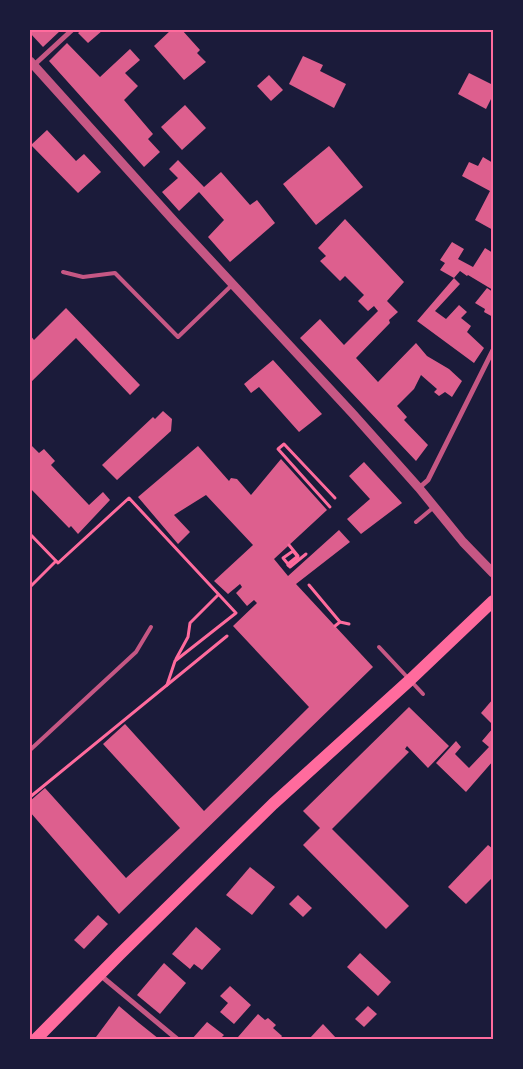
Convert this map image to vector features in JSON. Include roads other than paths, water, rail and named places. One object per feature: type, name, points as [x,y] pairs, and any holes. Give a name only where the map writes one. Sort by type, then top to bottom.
[{"type":"main road","points":[[36,1039],[273,804],[410,680],[493,601]]},
{"type":"street","points":[[72,30],[32,63],[174,221],[353,414],[419,488],[463,542],[493,573]]},
{"type":"street","points":[[419,488],[428,480],[493,350]]},
{"type":"street","points":[[100,974],[177,1039]]},
{"type":"lane","points":[[63,272],[83,277],[115,273],[178,337],[234,284]]},
{"type":"lane","points":[[416,522],[434,507]]},
{"type":"lane","points":[[30,750],[136,652],[151,627]]},
{"type":"lane","points":[[379,647],[423,694]]}]
